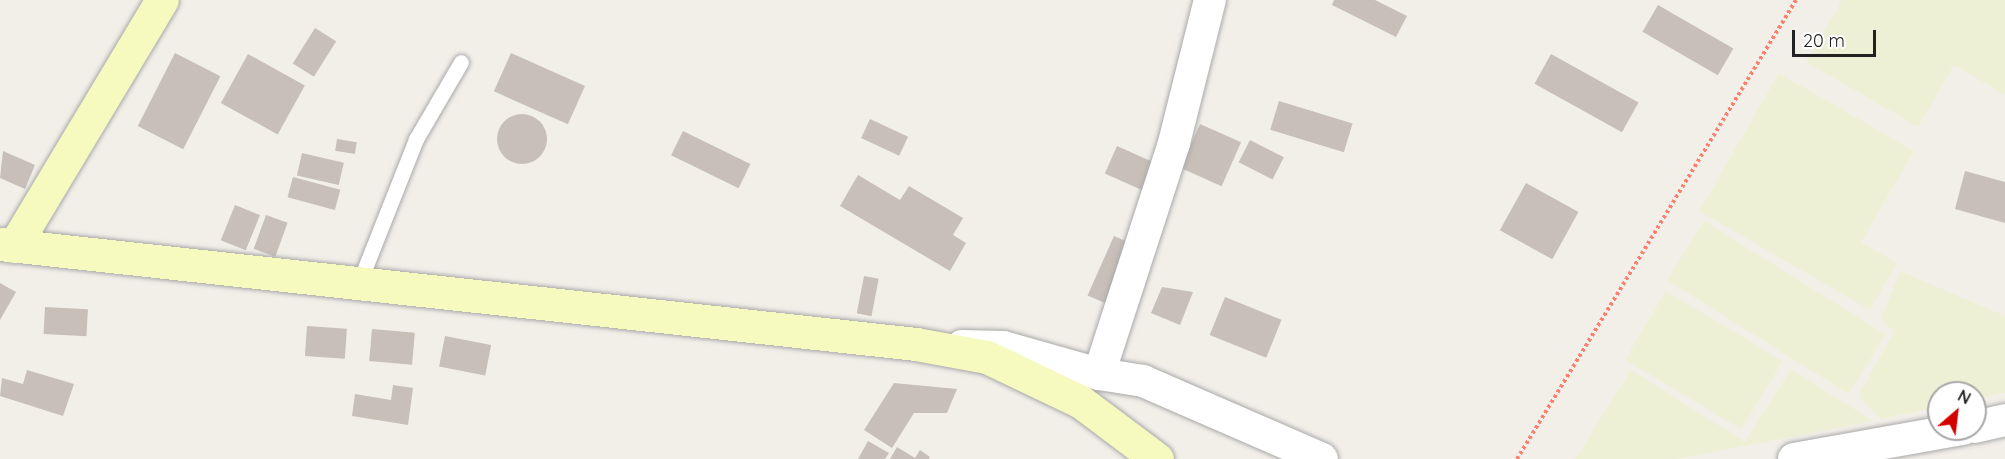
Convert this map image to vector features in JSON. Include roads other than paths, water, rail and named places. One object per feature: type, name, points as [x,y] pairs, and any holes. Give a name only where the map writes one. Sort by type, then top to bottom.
[{"type":"street","points":[[162,0],[7,245],[916,344],[987,357],[1081,402],[1157,459]]},
{"type":"street","points":[[1099,374],[1174,143],[1210,0]]},
{"type":"street","points":[[916,344],[1003,346],[1099,374],[1143,381],[1322,459]]},
{"type":"street","points":[[1987,426],[2005,420]]},
{"type":"street","points":[[1794,459],[1927,441]]},
{"type":"lane","points":[[359,283],[416,139],[461,62]]}]
